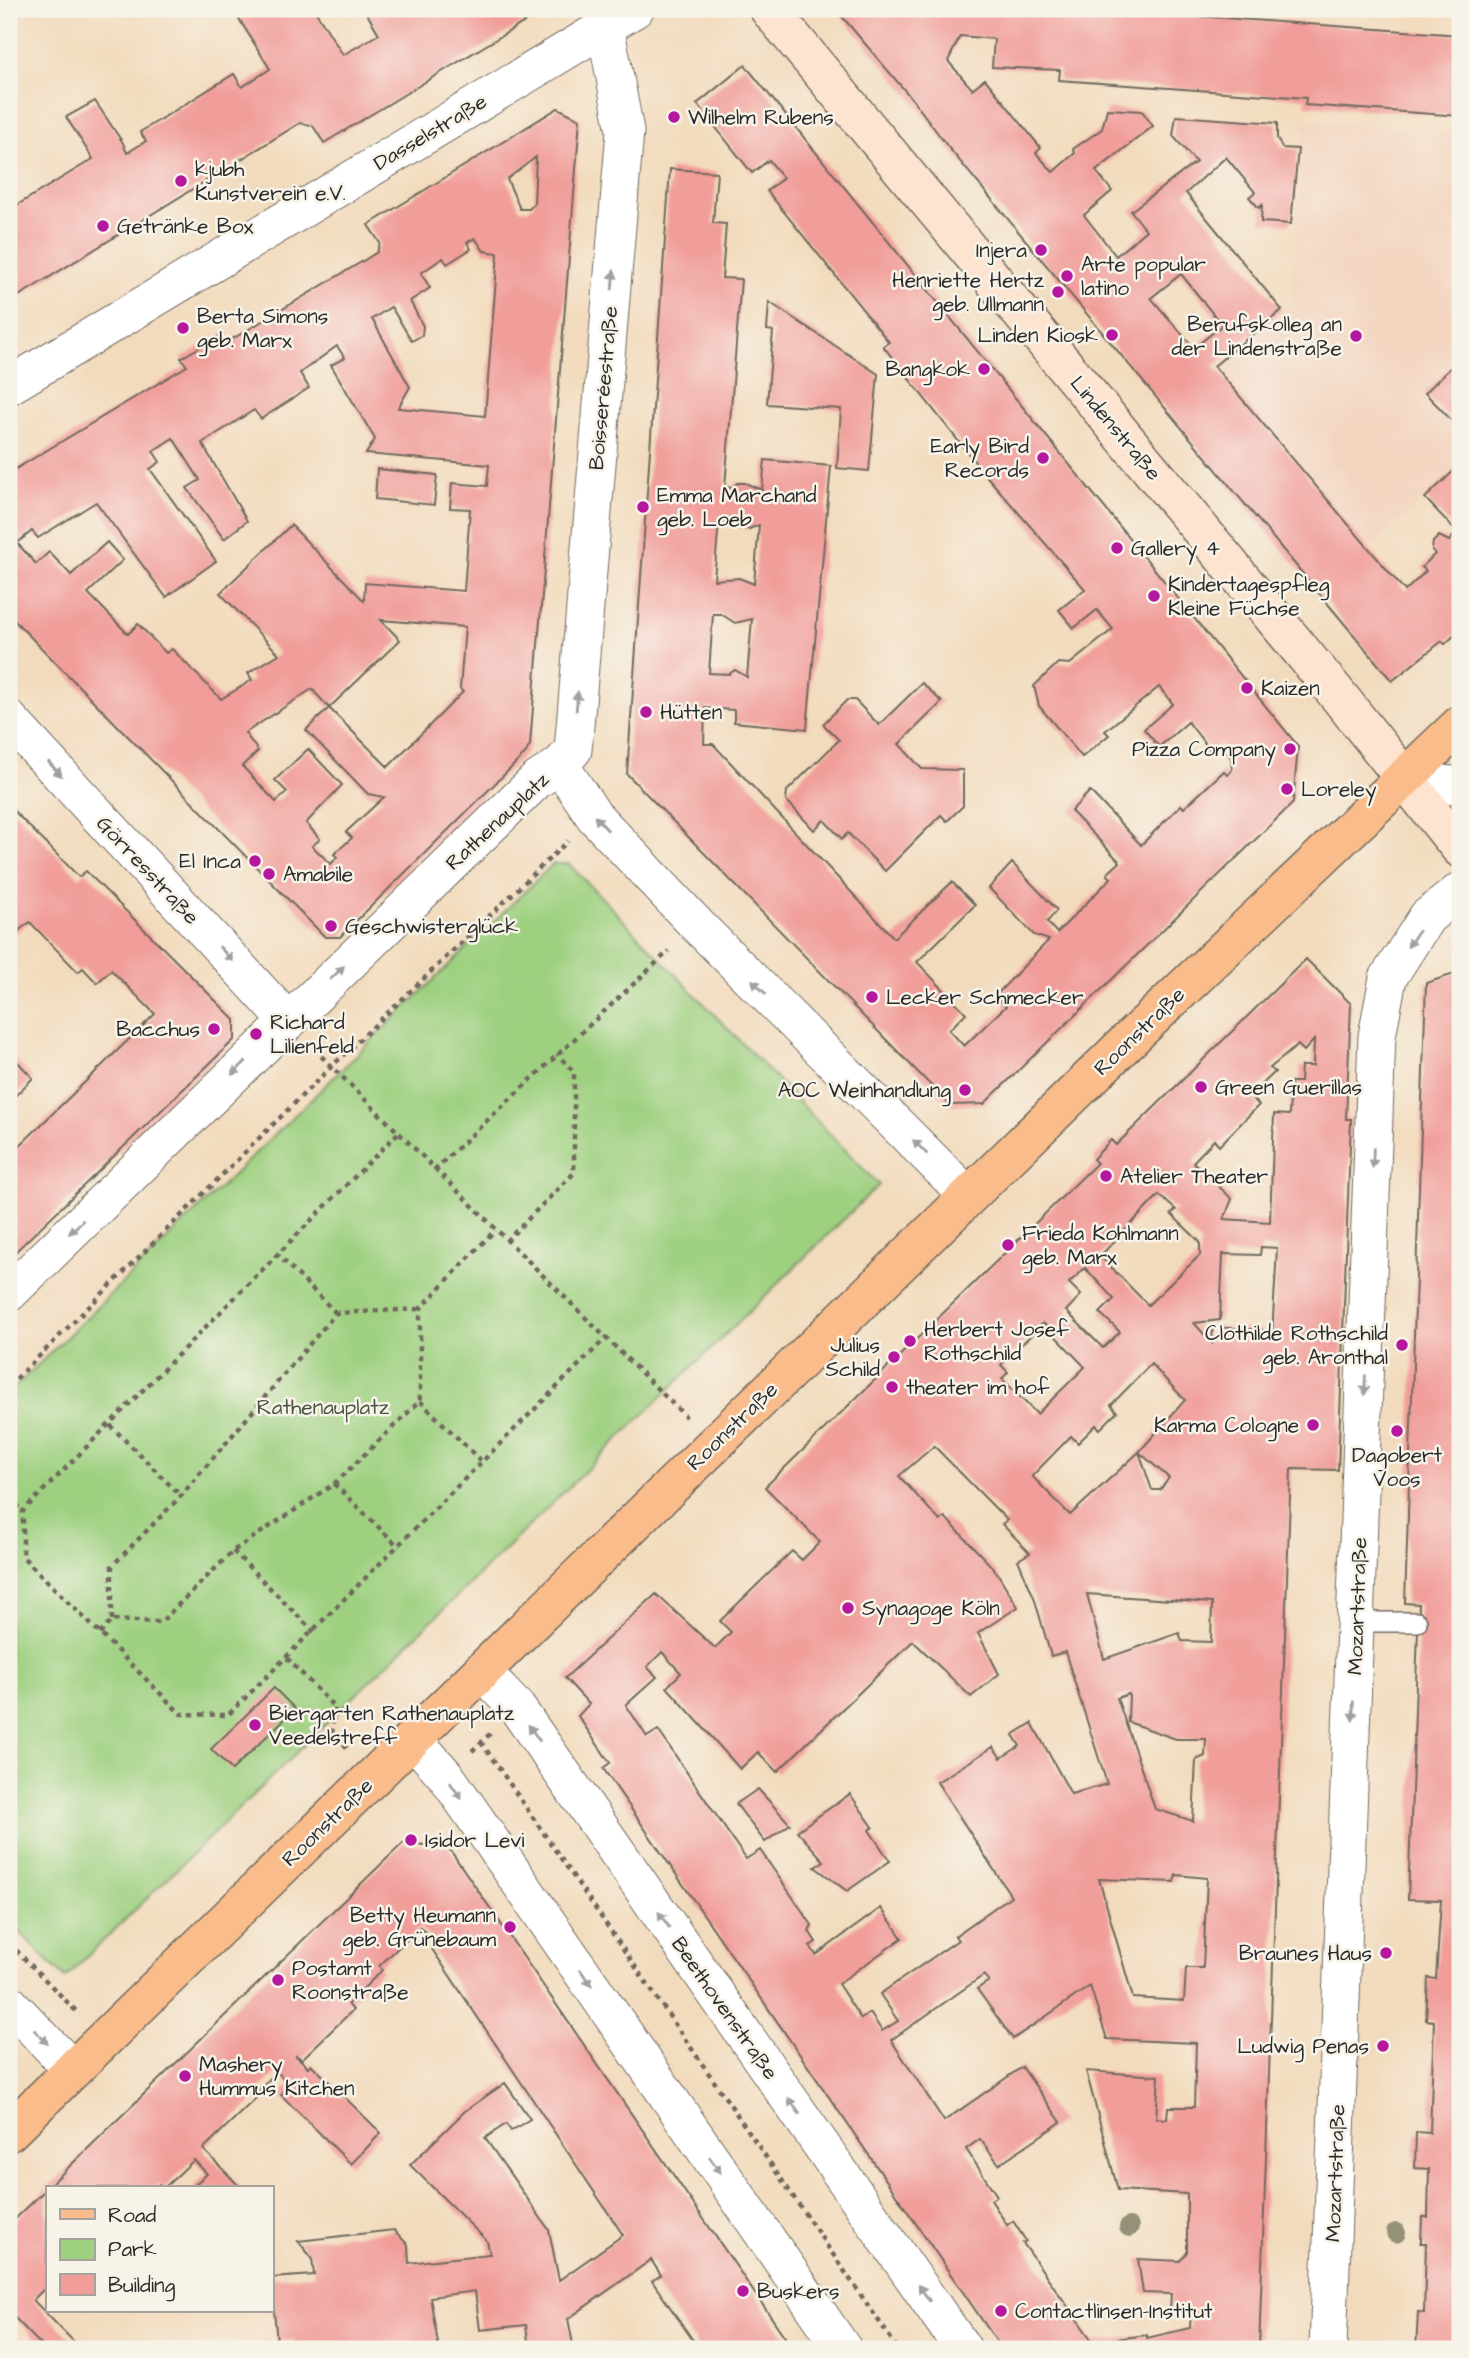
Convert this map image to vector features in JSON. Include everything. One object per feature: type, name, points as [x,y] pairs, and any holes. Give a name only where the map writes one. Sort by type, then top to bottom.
[{"type":"main road","name":"Lindenstraße","points":[[769,9],[1407,779],[1460,848]]},
{"type":"main road","name":"Roonstraße","points":[[9,2132],[968,1196],[1407,779],[1460,725]]},
{"type":"street","name":"Dasselstraße","points":[[9,386],[614,15]]},
{"type":"street","name":"Boisseréestraße","points":[[560,765],[573,750],[625,131],[614,15]]},
{"type":"street","name":"Görresstraße","points":[[9,719],[287,1020]]},
{"type":"street","name":"Rathenauplatz","points":[[9,1293],[537,780],[560,765],[594,816],[697,925],[968,1196]]},
{"type":"street","points":[[1407,779],[1460,786]]},
{"type":"street","name":"Mozartstraße","points":[[1328,2349],[1377,1036],[1388,978],[1427,917],[1460,891]]},
{"type":"street","name":"Beethovenstraße","points":[[481,1671],[517,1708],[962,2349]]},
{"type":"street","points":[[413,1739],[446,1776],[843,2349]]},
{"type":"street","points":[[9,2003],[73,2070]]},
{"type":"lane","points":[[1356,1622],[1418,1622]]},
{"type":"path","points":[[9,1386],[331,1067],[594,816]]},
{"type":"path","points":[[434,1170],[697,925]]},
{"type":"path","points":[[287,1020],[434,1170],[607,1336],[713,1445]]},
{"type":"path","points":[[506,1241],[574,1173],[573,1072],[557,1054]]},
{"type":"path","points":[[23,1511],[398,1133]]},
{"type":"path","points":[[112,1620],[161,1622],[233,1551],[334,1484],[419,1401],[420,1309],[495,1230]]},
{"type":"path","points":[[276,1253],[336,1313]]},
{"type":"path","points":[[100,1634],[112,1620],[112,1566],[181,1496],[336,1313],[420,1309]]},
{"type":"path","points":[[9,1497],[23,1511],[23,1557],[100,1634],[181,1714],[228,1715],[483,1463],[607,1336]]},
{"type":"path","points":[[419,1401],[483,1463]]},
{"type":"path","points":[[110,1425],[181,1496]]},
{"type":"path","points":[[334,1484],[399,1547]]},
{"type":"path","points":[[233,1551],[314,1632]]},
{"type":"path","points":[[287,1658],[335,1707],[332,1731],[374,1776]]},
{"type":"path","points":[[446,1776],[517,1708]]},
{"type":"path","points":[[481,1742],[898,2349]]},
{"type":"path","points":[[9,1943],[104,2040]]},
{"type":"shaded area","name":"Berufskolleg an der Lindenstraße","points":[[1304,121],[1460,133],[1460,463],[1369,550],[1318,593],[1163,408],[1291,306]]},
{"type":"green space","name":"Rathenauplatz","points":[[553,864],[569,864],[879,1185],[65,1978],[9,1921],[9,1393]]},
{"type":"building","points":[[233,9],[314,9],[343,55],[379,34],[364,9],[546,9],[324,143],[313,126],[300,123],[9,302],[9,210],[93,159],[66,117],[95,101],[127,153],[146,141],[140,132],[234,74],[242,87],[270,69]]},
{"type":"building","points":[[841,9],[1097,9],[1460,35],[1460,116],[1305,105],[1306,98],[1059,80],[1060,70],[992,67],[994,39],[960,36],[948,61],[972,89],[985,79],[1041,148],[1036,153],[1053,172],[1075,153],[1073,149],[1102,129],[1107,109],[1142,111],[1153,126],[1096,171],[1112,191],[1084,215],[1116,256],[1146,230],[1131,211],[1196,162],[1173,136],[1176,116],[1277,123],[1277,138],[1282,148],[1298,149],[1291,224],[1261,222],[1262,205],[1259,208],[1249,197],[1255,192],[1226,157],[1186,193],[1282,310],[1214,366],[1405,591],[1426,571],[1422,567],[1435,554],[1432,550],[1433,542],[1439,536],[1449,541],[1457,532],[1425,498],[1460,465],[1460,630],[1445,644],[1442,641],[1392,681],[839,13]],"holes":[[[1181,274],[1222,325],[1194,348],[1151,298]]]},
{"type":"building","points":[[745,65],[1298,746],[1293,803],[984,1104],[950,1105],[627,774],[670,169],[717,172],[713,223],[726,224],[722,278],[741,279],[725,487],[732,488],[737,483],[745,483],[762,490],[765,460],[831,466],[807,729],[734,722],[734,710],[705,708],[704,744],[713,744],[894,938],[952,882],[975,905],[917,962],[966,1013],[949,1030],[964,1046],[1006,1006],[995,996],[1049,940],[1034,935],[989,888],[1012,863],[1057,910],[1047,922],[1057,933],[1111,878],[1107,874],[1120,862],[1071,811],[1090,791],[1141,845],[1181,805],[1184,808],[1224,771],[1228,775],[1232,770],[1231,758],[1220,744],[1211,751],[1188,722],[1159,747],[1144,729],[1173,704],[1159,687],[1105,731],[1109,735],[1082,757],[1039,706],[1034,686],[1058,663],[1070,664],[1113,629],[1097,610],[1074,628],[1059,610],[1085,589],[983,472],[883,346],[889,342],[767,191],[783,178],[769,160],[752,173],[697,104]],"holes":[[[719,521],[730,522],[732,527],[749,529],[759,525],[754,584],[739,578],[714,580]],[[713,614],[721,614],[735,623],[752,619],[747,677],[735,670],[729,674],[709,673]]]},
{"type":"building","points":[[558,108],[580,119],[530,745],[525,754],[340,937],[325,937],[9,615],[9,473],[187,366],[181,358],[219,336],[224,344],[377,252],[380,243],[368,225]],"holes":[[[536,157],[534,204],[529,209],[520,209],[507,179]],[[475,238],[484,251],[498,253],[485,416],[398,408],[410,387],[372,319],[391,307],[412,341],[422,335],[423,326],[410,301],[430,288],[421,273],[443,258],[447,264],[471,249],[467,242]],[[337,346],[345,358],[331,365],[375,439],[366,454],[489,465],[487,486],[452,483],[450,508],[470,509],[464,591],[365,583],[364,601],[291,525],[220,593],[279,654],[248,673],[252,680],[221,699],[172,649],[166,653],[138,624],[128,634],[88,593],[123,560],[107,542],[71,575],[49,552],[36,564],[17,543],[32,531],[38,538],[96,502],[166,597],[216,561],[150,469],[160,462],[153,451],[173,438],[200,480],[187,488],[224,539],[247,521],[202,443],[254,410],[261,419],[309,388],[300,373]],[[381,620],[465,627],[460,689],[463,692],[388,767],[329,708],[400,640]],[[312,689],[329,708],[306,730],[368,794],[384,797],[346,832],[352,838],[334,854],[337,857],[331,864],[312,846],[320,839],[306,823],[342,785],[308,749],[275,780],[287,792],[276,802],[242,766],[258,751],[245,733]]]},
{"type":"building","points":[[769,302],[878,374],[869,471],[837,468],[841,409],[767,404],[773,331],[767,330]]},
{"type":"building","points":[[1460,358],[1460,429],[1425,393]]},
{"type":"building","points":[[377,469],[437,475],[434,505],[375,499]]},
{"type":"building","points":[[922,683],[942,702],[899,744],[922,769],[963,770],[963,806],[947,821],[941,815],[885,871],[848,833],[842,839],[824,820],[814,830],[786,800],[787,791],[839,740],[823,724],[847,700],[855,700],[879,725]]},
{"type":"building","points":[[9,806],[79,877],[86,871],[235,1020],[235,1039],[9,1258],[9,1156],[155,1014],[111,970],[97,983],[83,968],[78,972],[30,922],[9,938]]},
{"type":"building","points":[[1306,959],[1351,1004],[1346,1119],[1351,1119],[1338,1470],[1291,1469],[1259,2349],[1002,2349],[603,1768],[610,1763],[578,1716],[589,1704],[565,1678],[656,1594],[715,1648],[731,1632],[720,1621],[792,1551],[802,1560],[820,1542],[765,1487],[1097,1163],[1093,1159],[1111,1140],[1116,1145]],"holes":[[[1314,1040],[1313,1066],[1301,1066],[1300,1082],[1291,1082],[1289,1115],[1274,1114],[1270,1222],[1224,1219],[1232,1199],[1193,1162],[1214,1140],[1219,1146],[1259,1105],[1250,1096],[1275,1072],[1270,1068],[1298,1045],[1304,1051]],[[1159,1195],[1176,1210],[1171,1214],[1200,1242],[1200,1255],[1148,1305],[1100,1256]],[[1261,1247],[1277,1248],[1272,1336],[1261,1335],[1262,1330],[1213,1327],[1212,1343],[1194,1323],[1220,1320],[1223,1254],[1260,1255]],[[1085,1268],[1114,1299],[1100,1313],[1120,1332],[1103,1348],[1066,1311],[1081,1295],[1069,1283]],[[1043,1323],[1085,1367],[1037,1414],[1002,1379],[1008,1372],[1001,1365]],[[1151,1364],[1185,1400],[1139,1452],[1070,1515],[1032,1476],[1071,1436],[1078,1443],[1096,1425],[1100,1429],[1117,1412],[1111,1405]],[[934,1446],[1007,1520],[1002,1524],[1030,1553],[1018,1560],[1034,1597],[1051,1656],[1065,1652],[1107,1784],[1071,1794],[1032,1723],[1013,1735],[1020,1746],[1001,1758],[993,1747],[937,1782],[1011,1896],[955,1936],[958,1940],[880,1994],[898,2021],[882,2031],[870,2013],[861,2019],[838,1984],[902,1938],[881,1908],[816,1955],[810,1946],[816,1942],[809,1931],[812,1925],[760,1850],[746,1859],[658,1730],[647,1737],[626,1705],[657,1677],[647,1667],[662,1652],[681,1673],[667,1687],[740,1769],[758,1752],[777,1772],[913,1641],[971,1697],[999,1674],[978,1633],[1018,1607],[996,1571],[945,1517],[940,1521],[899,1476]],[[1139,1452],[1169,1478],[1160,1490],[1152,1490]],[[1087,1594],[1212,1603],[1211,1642],[1182,1641],[1179,1633],[1104,1659]],[[1129,1694],[1128,1722],[1176,1739],[1206,1739],[1205,1756],[1196,1760],[1193,1821],[1155,1809],[1117,1698]],[[1176,1875],[1207,1878],[1203,1968],[1186,1968],[1184,2001],[1133,1998],[1099,1879],[1174,1882]],[[984,1975],[989,1981],[977,1989],[1013,2039],[1090,1986],[1107,2039],[1196,2043],[1194,2107],[1168,2107],[1167,2119],[1156,2118],[1159,2076],[1086,2071],[1118,2190],[1187,2194],[1187,2252],[1180,2261],[1138,2259],[1143,2293],[1171,2294],[1170,2309],[1191,2311],[1190,2328],[1147,2338],[1147,2335],[1093,2342],[1023,2243],[1026,2241],[1013,2221],[1007,2225],[991,2200],[997,2196],[966,2149],[980,2139],[999,2164],[1061,2122],[1022,2067],[944,2121],[891,2040]]]},
{"type":"building","points":[[1460,972],[1460,2349],[1416,2349],[1418,2312],[1424,2313],[1426,2243],[1421,2243],[1422,2217],[1428,2217],[1429,2169],[1415,2168],[1416,2132],[1430,2133],[1434,2021],[1426,2020],[1428,1978],[1436,1979],[1441,1900],[1408,1899],[1419,1604],[1405,1603],[1426,983]]},
{"type":"building","points":[[9,1053],[33,1078],[9,1102]]},
{"type":"building","points":[[274,1688],[295,1709],[232,1770],[211,1749]]},
{"type":"building","points":[[758,1789],[790,1824],[765,1842],[736,1804]]},
{"type":"building","points":[[850,1794],[873,1827],[869,1830],[890,1861],[847,1891],[815,1867],[824,1861],[797,1831]]},
{"type":"building","points":[[403,1843],[448,1847],[793,2349],[699,2349],[652,2281],[661,2275],[651,2260],[568,2319],[574,2349],[529,2349],[526,2325],[480,2330],[475,2291],[430,2297],[439,2349],[404,2349],[403,2345],[360,2349],[296,2349],[295,2340],[277,2342],[273,2278],[314,2275],[312,2258],[298,2241],[394,2230],[408,2245],[409,2263],[490,2254],[487,2241],[410,2165],[465,2111],[505,2083],[530,2119],[511,2131],[506,2124],[485,2138],[549,2230],[559,2280],[623,2235],[432,1949],[437,1945],[420,1927],[379,1966],[382,1970],[348,2004],[353,2010],[302,2059],[295,2055],[308,2067],[311,2064],[381,2133],[351,2164],[281,2095],[290,2085],[277,2072],[254,2094],[257,2097],[203,2149],[239,2186],[193,2186],[207,2174],[194,2160],[166,2186],[49,2186]]},
{"type":"building","points":[[46,2189],[46,2287],[33,2300],[81,2349],[45,2349],[13,2316],[9,2321],[9,2225]]},
{"type":"place","name":"Wilhelm Rubens","points":[[674,117]]},
{"type":"place","name":"kjubh Kunstverein e.V.","points":[[181,181]]},
{"type":"place","name":"Getränke Box","points":[[103,226]]},
{"type":"place","name":"Injera","points":[[1041,250]]},
{"type":"place","name":"Arte popular latino","points":[[1067,276]]},
{"type":"place","name":"Henriette Hertz geb. Ullmann","points":[[1058,292]]},
{"type":"place","name":"Berta Simons geb. Marx","points":[[183,328]]},
{"type":"place","name":"Linden Kiosk","points":[[1112,335]]},
{"type":"place","name":"Berufskolleg an der Lindenstraße","points":[[1356,336]]},
{"type":"place","name":"Bangkok","points":[[984,369]]},
{"type":"place","name":"Early Bird Records","points":[[1043,458]]},
{"type":"place","name":"Emma Marchand geb. Loeb","points":[[643,507]]},
{"type":"place","name":"Gallery 4","points":[[1117,548]]},
{"type":"place","name":"Kindertagespfleg Kleine Füchse","points":[[1154,596]]},
{"type":"place","name":"Kaizen","points":[[1247,688]]},
{"type":"place","name":"Hütten","points":[[646,712]]},
{"type":"place","name":"Pizza Company","points":[[1290,749]]},
{"type":"place","name":"Loreley","points":[[1287,789]]},
{"type":"place","name":"El Inca","points":[[255,861]]},
{"type":"place","name":"Amabile","points":[[269,874]]},
{"type":"place","name":"Geschwisterglück","points":[[331,926]]},
{"type":"place","name":"Lecker Schmecker","points":[[872,997]]},
{"type":"place","name":"Bacchus","points":[[214,1029]]},
{"type":"place","name":"Richard Lilienfeld","points":[[256,1034]]},
{"type":"place","name":"Green Guerillas","points":[[1201,1087]]},
{"type":"place","name":"AOC Weinhandlung","points":[[965,1090]]},
{"type":"place","name":"Atelier Theater","points":[[1106,1176]]},
{"type":"place","name":"Frieda Kohlmann geb. Marx","points":[[1008,1245]]},
{"type":"place","name":"Herbert Josef Rothschild","points":[[910,1341]]},
{"type":"place","name":"Clothilde Rothschild geb. Aronthal","points":[[1402,1345]]},
{"type":"place","name":"Julius Schild","points":[[894,1357]]},
{"type":"place","name":"theater im hof","points":[[892,1387]]},
{"type":"place","name":"Karma Cologne","points":[[1313,1425]]},
{"type":"place","name":"Dagobert Voos","points":[[1397,1431]]},
{"type":"place","name":"Synagoge Köln","points":[[848,1608]]},
{"type":"place","name":"Biergarten Rathenauplatz Veedelstreff","points":[[255,1725]]},
{"type":"place","name":"Isidor Levi","points":[[411,1840]]},
{"type":"place","name":"Betty Heumann geb. Grünebaum","points":[[510,1927]]},
{"type":"place","name":"Braunes Haus","points":[[1386,1953]]},
{"type":"place","name":"Postamt Roonstraße","points":[[278,1980]]},
{"type":"place","name":"Ludwig Penas","points":[[1383,2046]]},
{"type":"place","name":"Mashery Hummus Kitchen","points":[[185,2076]]},
{"type":"place","name":"Buskers","points":[[743,2291]]},
{"type":"place","name":"Contactlinsen-Institut","points":[[1001,2311]]}]
